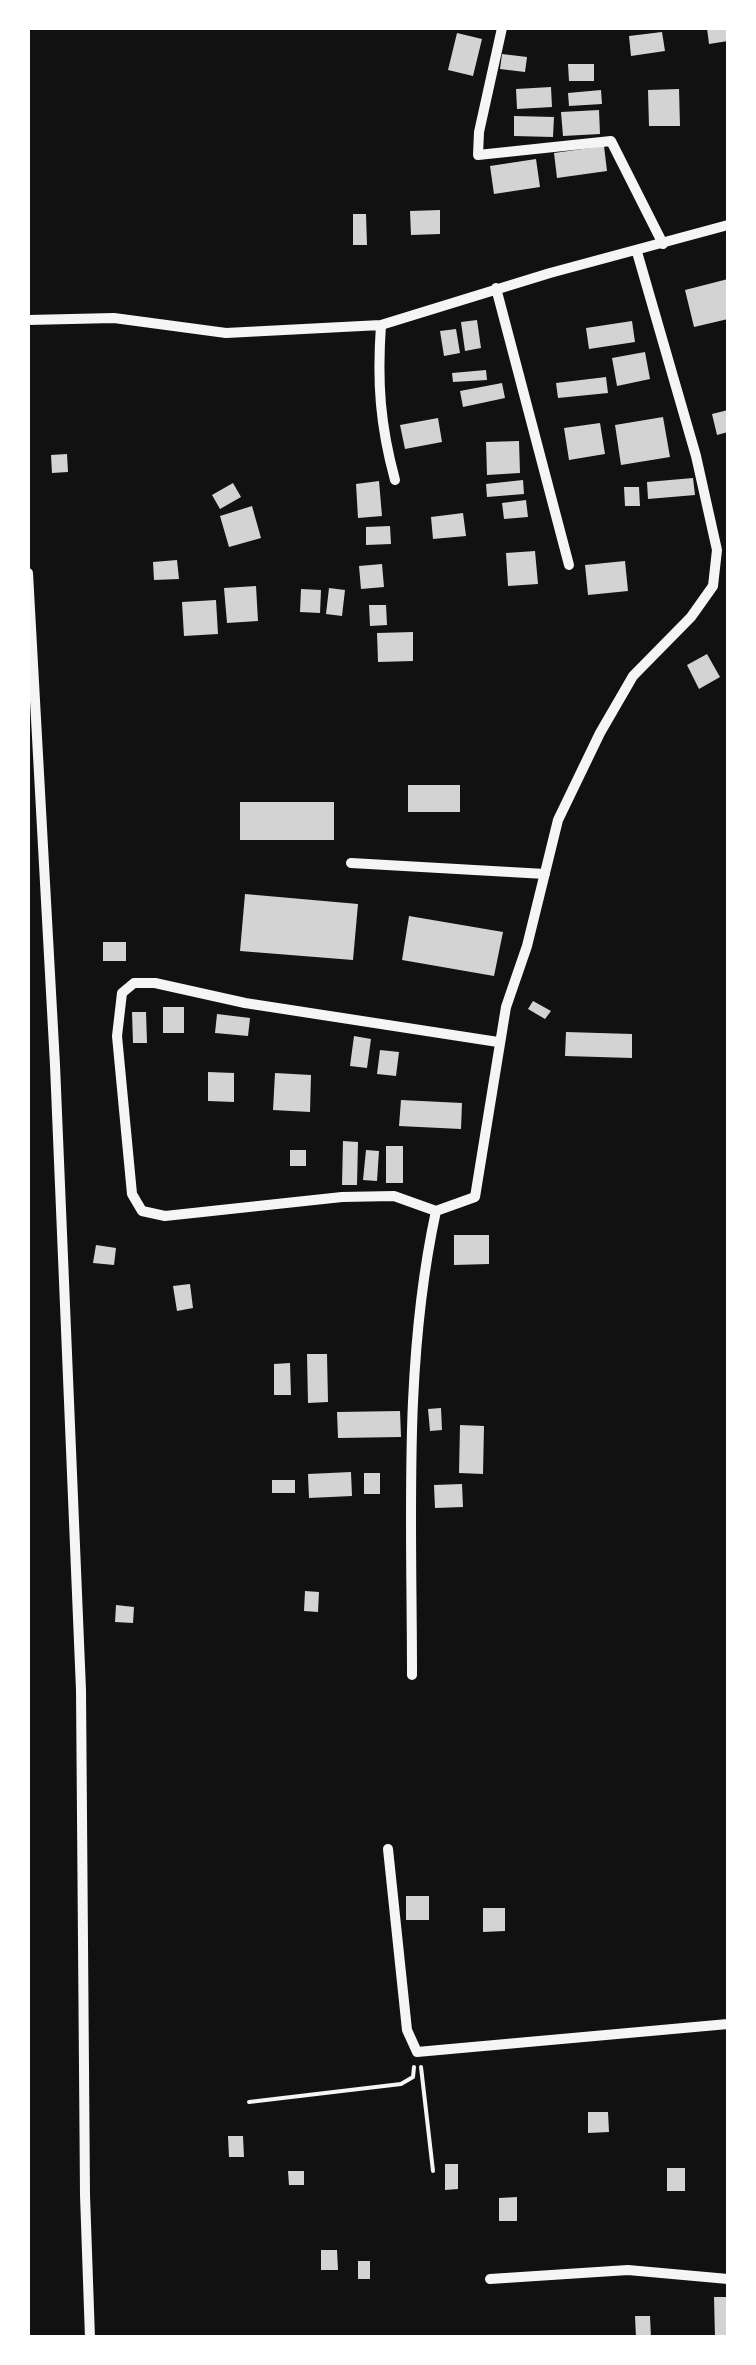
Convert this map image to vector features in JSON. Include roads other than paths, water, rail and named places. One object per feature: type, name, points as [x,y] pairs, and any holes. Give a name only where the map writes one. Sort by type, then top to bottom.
[{"type":"street","points":[[502,28],[478,132],[478,155],[611,141],[663,244]]},
{"type":"street","points":[[28,320],[114,318],[226,333],[381,325],[496,288],[728,225]]},
{"type":"street","points":[[498,1042],[245,1003],[155,983],[134,983],[122,993],[117,1036],[132,1194],[142,1211],[165,1216],[342,1197],[394,1196],[436,1211],[475,1197],[498,1042],[558,820],[633,676],[690,617],[713,586],[717,550],[700,475],[637,252]]},
{"type":"street","points":[[496,288],[569,565]]},
{"type":"street","points":[[381,325],[377,385],[382,434],[395,480]]},
{"type":"street","points":[[28,572],[55,1066],[81,1690],[85,2196],[90,2338]]},
{"type":"street","points":[[351,863],[545,874]]},
{"type":"street","points":[[412,1675],[412,1401],[428,1250],[436,1211]]},
{"type":"street","points":[[388,1849],[408,2030],[416,2052],[728,2024]]},
{"type":"street","points":[[490,2278],[628,2270],[728,2278]]}]
